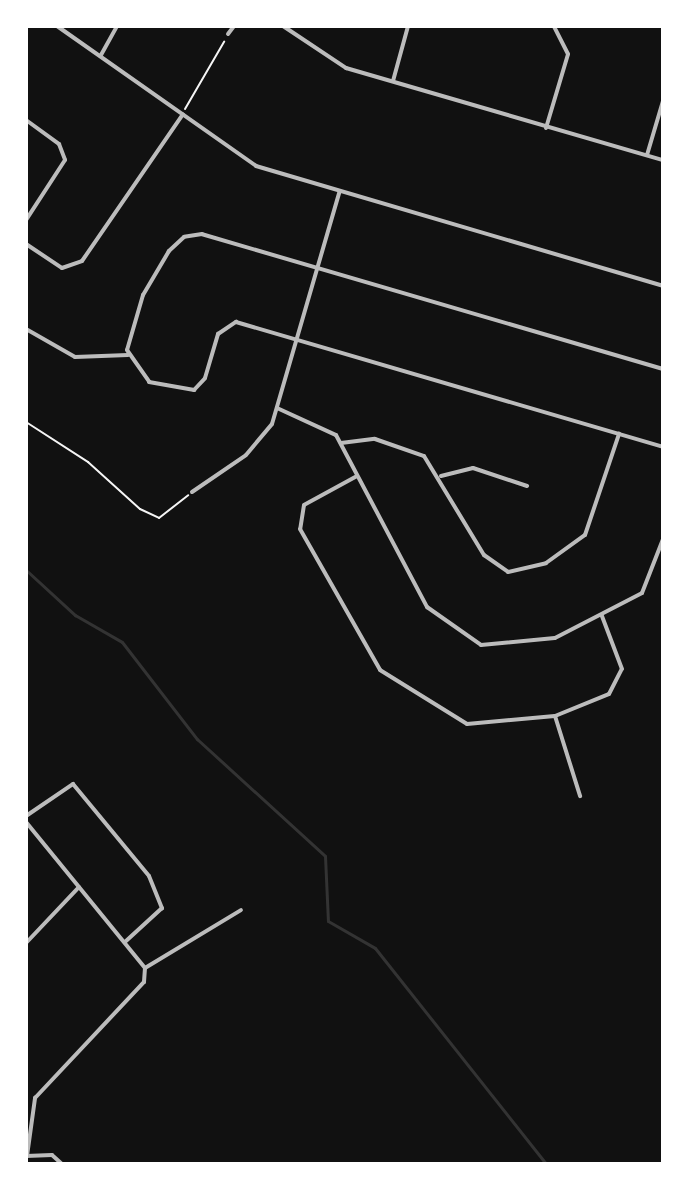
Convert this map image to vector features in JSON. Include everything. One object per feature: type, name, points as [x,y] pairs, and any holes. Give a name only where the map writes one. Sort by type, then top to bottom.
[{"type":"street","points":[[57,26],[248,162],[339,193],[663,286]]},
{"type":"street","points":[[101,55],[117,26]]},
{"type":"street","points":[[228,34],[234,26]]},
{"type":"street","points":[[283,26],[333,62],[546,128],[663,160]]},
{"type":"street","points":[[392,82],[408,26]]},
{"type":"street","points":[[546,128],[568,54],[554,26]]},
{"type":"street","points":[[647,155],[663,101]]},
{"type":"street","points":[[26,244],[62,268],[82,261],[183,114]]},
{"type":"street","points":[[26,120],[59,144],[65,160],[26,220]]},
{"type":"street","points":[[192,492],[259,443],[277,408],[339,193]]},
{"type":"street","points":[[128,355],[143,295],[184,237],[202,234],[663,369]]},
{"type":"street","points":[[128,355],[149,382],[180,391],[203,382],[227,324],[297,339],[663,447]]},
{"type":"street","points":[[26,329],[75,357],[128,355]]},
{"type":"street","points":[[277,408],[321,422],[341,443],[427,607],[477,643],[502,648],[548,640],[602,616],[647,587],[663,539]]},
{"type":"street","points":[[341,443],[367,438],[417,452],[441,476],[492,564],[528,570],[585,535],[619,434]]},
{"type":"street","points":[[441,476],[473,468],[527,486]]},
{"type":"street","points":[[357,476],[304,505],[297,522],[380,670],[467,724],[555,716],[600,701],[622,680],[602,616]]},
{"type":"street","points":[[555,716],[580,796]]},
{"type":"street","points":[[62,1164],[52,1155],[26,1156],[35,1098],[144,982],[145,968],[26,819],[73,784],[149,876],[162,908],[125,942]]},
{"type":"street","points":[[27,940],[79,887]]},
{"type":"street","points":[[145,968],[241,910]]},
{"type":"street","points":[[663,1117],[663,1130]]},
{"type":"path","points":[[183,114],[228,34]]},
{"type":"path","points":[[26,422],[159,518],[192,492]]},
{"type":"waterway","points":[[26,570],[75,615],[122,642],[197,739],[325,856],[328,921],[375,948],[546,1164]]}]
